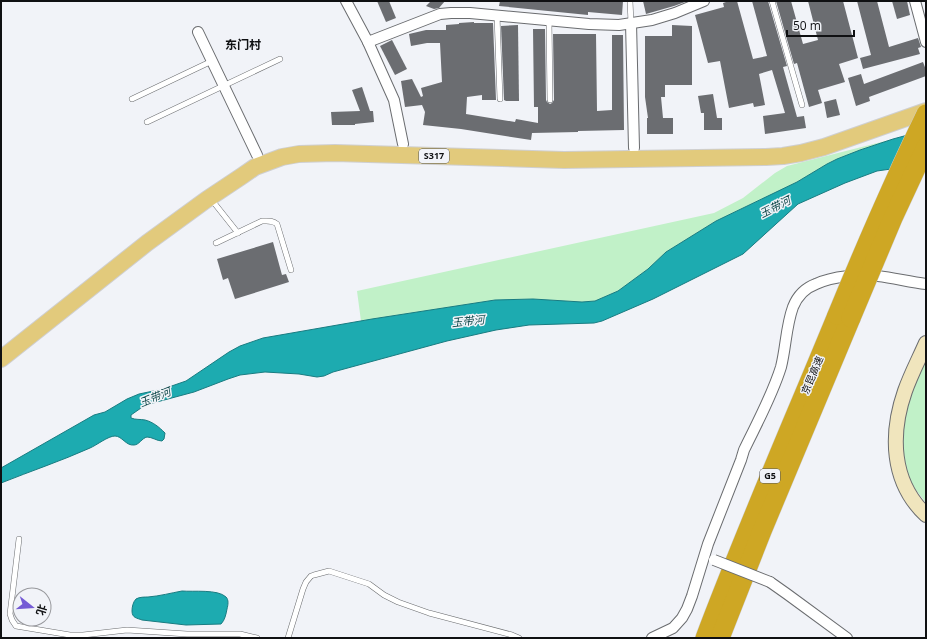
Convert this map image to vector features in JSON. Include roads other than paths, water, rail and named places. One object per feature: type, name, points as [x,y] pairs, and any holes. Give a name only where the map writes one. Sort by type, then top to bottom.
[{"type":"highway","name":"京昆高速","points":[[720,638],[844,316],[880,212],[926,114]]},
{"type":"highway","name":"京昆高速","points":[[705,638],[749,526],[844,316],[893,218],[926,147]]},
{"type":"main road","name":"S317","points":[[1,345],[141,235],[230,170],[257,155],[280,146],[298,143],[335,142],[550,149],[766,147],[799,143],[926,99]]},
{"type":"main road","name":"S317","points":[[1,359],[141,248],[210,197],[256,167],[290,155],[358,153],[564,160],[766,158],[801,154],[926,111]]},
{"type":"street","points":[[346,1],[368,42],[394,100],[403,144]]},
{"type":"street","points":[[368,42],[440,14],[460,12],[619,26],[652,20],[675,13],[704,1]]},
{"type":"street","points":[[915,1],[926,42]]},
{"type":"street","points":[[632,23],[634,148]]},
{"type":"street","points":[[198,32],[257,155]]},
{"type":"street","points":[[652,638],[673,628],[682,618],[687,609],[704,555],[744,450],[776,382],[781,365],[789,319],[799,297],[815,284],[848,275],[878,276],[926,284]]},
{"type":"street","points":[[926,343],[905,389],[897,420],[895,438],[895,451],[902,480],[916,505],[926,515]]},
{"type":"street","points":[[704,555],[770,582],[847,638]]},
{"type":"lane","points":[[630,1],[632,23]]},
{"type":"lane","points":[[772,1],[802,105]]},
{"type":"lane","points":[[497,15],[500,100]]},
{"type":"lane","points":[[549,20],[550,100]]},
{"type":"lane","points":[[147,122],[280,59]]},
{"type":"lane","points":[[132,99],[212,61]]},
{"type":"lane","points":[[210,197],[238,233]]},
{"type":"lane","points":[[216,243],[262,221],[270,221],[278,224],[291,270]]},
{"type":"lane","points":[[19,539],[10,614],[16,626],[70,635],[127,630],[187,634],[240,634],[257,638]]},
{"type":"lane","points":[[288,638],[306,582],[314,574],[329,571],[368,584],[384,595],[398,602],[429,613],[519,638]]},
{"type":"water","name":"玉带河","points":[[926,130],[926,171],[891,169],[877,171],[845,183],[798,204],[743,254],[653,299],[602,321],[594,323],[529,325],[496,330],[447,341],[333,372],[324,376],[317,377],[299,374],[265,372],[240,375],[194,392],[153,403],[141,408],[131,415],[131,418],[153,423],[165,433],[162,441],[147,437],[137,444],[131,445],[117,436],[112,436],[79,453],[1,483],[1,468],[94,415],[105,412],[127,399],[139,394],[163,389],[186,381],[240,346],[263,338],[495,300],[533,299],[582,302],[595,301],[618,291],[648,269],[666,252],[716,221],[797,182],[837,159],[893,139]]},
{"type":"water","points":[[182,591],[211,592],[222,594],[226,597],[228,606],[221,624],[186,625],[142,620],[133,615],[133,605],[137,598]]},
{"type":"district","name":"东门村","points":[[243,45]]}]
